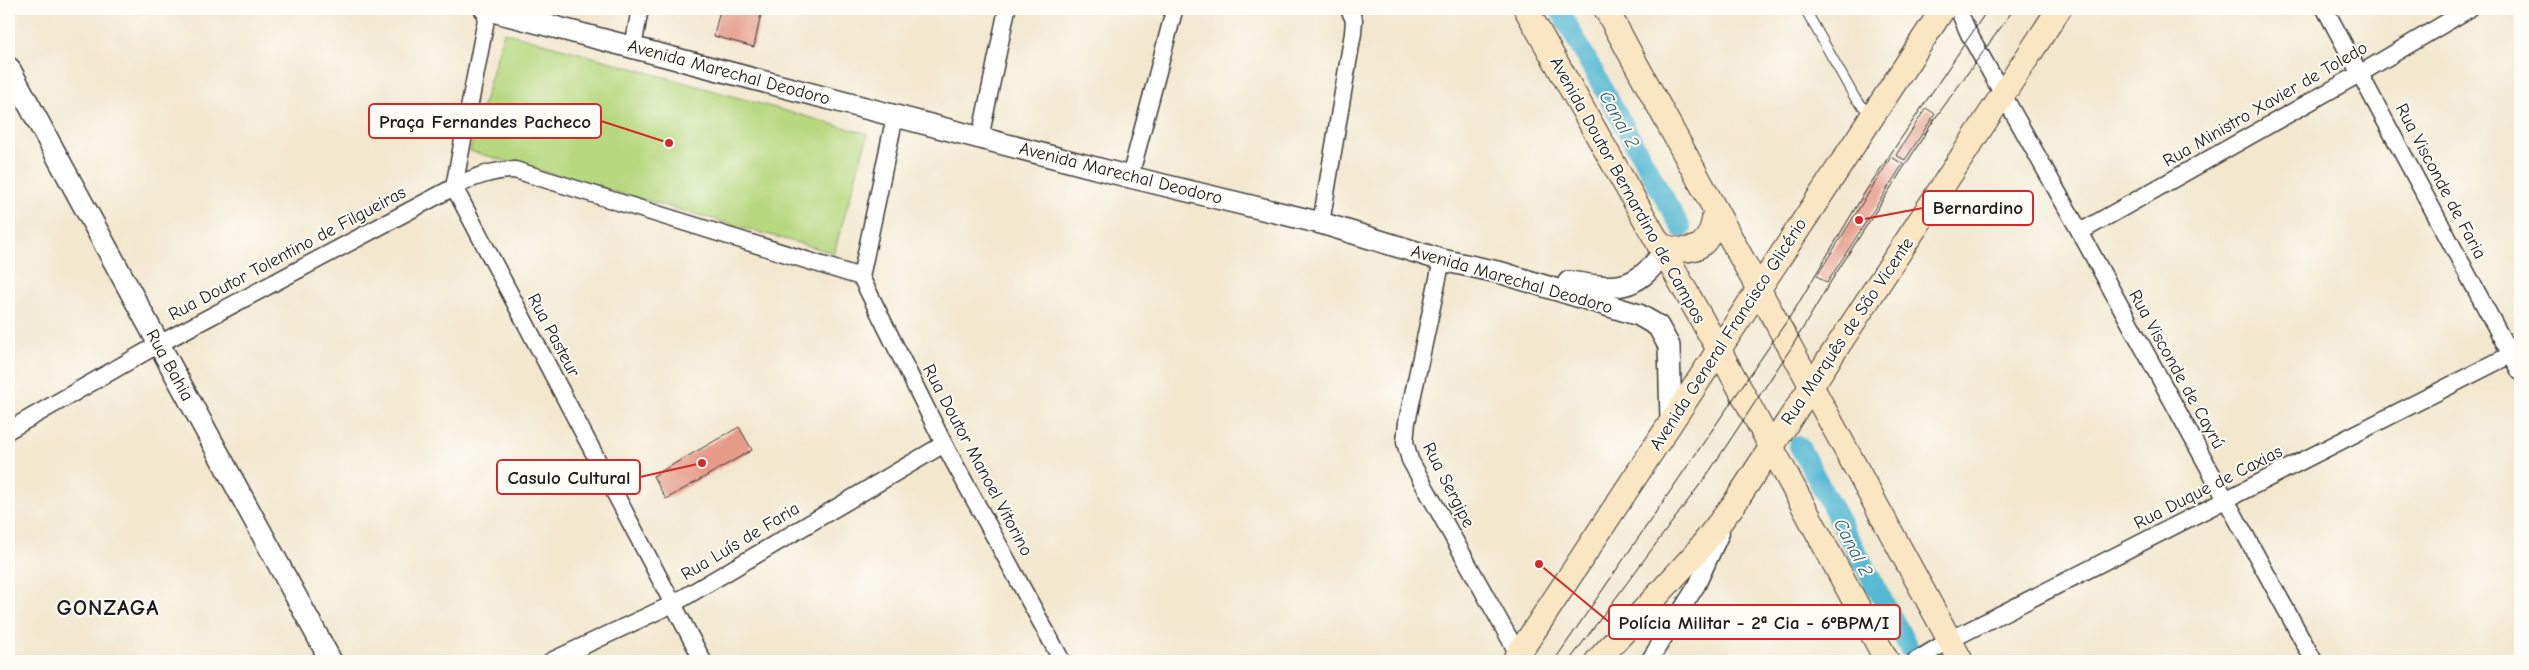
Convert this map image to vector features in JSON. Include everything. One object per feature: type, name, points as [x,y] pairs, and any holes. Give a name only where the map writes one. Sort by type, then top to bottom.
[{"type":"main road","name":"Avenida Doutor Bernardino de Campos","points":[[1526,9],[1719,350],[1887,661]]},
{"type":"main road","points":[[1606,9],[1961,661]]},
{"type":"main road","name":"Avenida General Francisco Glicério","points":[[1518,659],[1671,420],[1943,9]]},
{"type":"main road","name":"Rua Marquês de São Vicente","points":[[1734,504],[1811,384],[2004,96],[2059,9]]},
{"type":"main road","points":[[1661,249],[1678,251],[1697,248],[1705,243],[1711,234],[1715,210]]},
{"type":"main road","points":[[1597,661],[1697,552],[1734,504]]},
{"type":"street","points":[[454,187],[486,9]]},
{"type":"street","name":"Avenida Marechal Deodoro","points":[[486,9],[1130,177],[1321,223],[1442,260],[1502,274],[1639,315],[1653,321],[1664,333],[1669,346],[1671,420]]},
{"type":"street","points":[[633,47],[640,9]]},
{"type":"street","points":[[980,138],[1008,9]]},
{"type":"street","points":[[1321,223],[1353,33],[1354,20],[1349,9]]},
{"type":"street","name":"Rua Visconde de Cayrú","points":[[1958,9],[2314,661]]},
{"type":"street","name":"Rua Visconde de Faria","points":[[2325,9],[2516,352],[2520,372]]},
{"type":"street","name":"Rua Ministro Xavier de Toledo","points":[[2080,232],[2361,73],[2469,9]]},
{"type":"street","points":[[1130,177],[1175,10]]},
{"type":"street","name":"Rua Bahia","points":[[9,68],[331,661]]},
{"type":"street","points":[[861,277],[895,116]]},
{"type":"street","name":"Rua Doutor Tolentino de Filgueiras","points":[[9,430],[159,344],[454,187],[485,173],[500,170],[515,170],[861,277]]},
{"type":"street","name":"Rua Pasteur","points":[[454,187],[703,661]]},
{"type":"street","points":[[1502,274],[1604,288],[1619,287],[1633,283],[1643,277],[1661,249]]},
{"type":"street","name":"Rua Sergipe","points":[[1442,260],[1407,422],[1407,451],[1410,460],[1518,659]]},
{"type":"street","name":"Rua Doutor Manoel Vitorino","points":[[861,277],[944,444],[1062,661]]},
{"type":"street","name":"Rua Duque de Caxias","points":[[1915,661],[1950,640],[2516,352]]},
{"type":"street","name":"Rua Luís de Faria","points":[[551,661],[672,604],[944,444]]},
{"type":"street","name":"Rua Marquês de São Vicente","points":[[1648,661],[1698,585],[1734,504]]},
{"type":"lane","points":[[1804,9],[1855,98],[1872,116]]},
{"type":"green space","points":[[504,32],[868,134],[834,253],[470,151]]},
{"type":"building","points":[[720,9],[762,9],[754,47],[714,36]]},
{"type":"building","points":[[1926,108],[1935,114],[1905,160],[1896,155]]},
{"type":"building","points":[[1891,157],[1903,164],[1827,283],[1817,276]]},
{"type":"building","points":[[739,427],[752,450],[666,499],[653,476]]},
{"type":"waterway","name":"Canal 2","points":[[1559,9],[1681,228]]},
{"type":"waterway","name":"Canal 2","points":[[1799,446],[1909,648]]},
{"type":"tram line","points":[[1554,661],[1795,309],[1865,192],[1988,9]]},
{"type":"tram line","points":[[1569,661],[1707,475],[1791,348],[1828,286],[1936,117],[2014,9]]},
{"type":"place","name":"Praça Fernandes Pacheco","points":[[669,143]]},
{"type":"place","name":"Bernardino","points":[[1859,220]]},
{"type":"place","name":"Casulo Cultural","points":[[702,463]]},
{"type":"place","name":"Polícia Militar - 2ª Cia - 6ºBPM/I","points":[[1539,564]]},
{"type":"district","name":"GONZAGA","points":[[108,607]]}]
